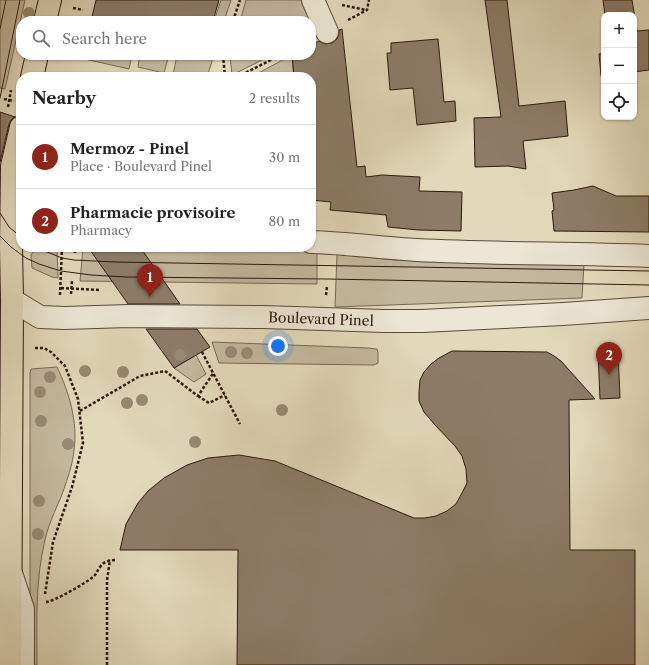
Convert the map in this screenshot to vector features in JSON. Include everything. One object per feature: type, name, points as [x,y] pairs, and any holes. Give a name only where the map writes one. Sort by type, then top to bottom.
[{"type":"main road","points":[[49,16],[59,3]]},
{"type":"main road","points":[[33,72],[36,60]]},
{"type":"main road","points":[[10,665],[11,573],[6,296],[11,247],[12,166],[16,149]]},
{"type":"street","points":[[313,0],[327,32]]},
{"type":"street","points":[[316,242],[417,250],[649,256]]},
{"type":"street","name":"Boulevard Pinel","points":[[6,296],[40,317],[65,318],[128,316],[255,317],[384,322],[649,308]]},
{"type":"street","points":[[11,573],[23,609],[23,665]]},
{"type":"path","points":[[235,16],[240,0]]},
{"type":"path","points":[[59,3],[84,10]]},
{"type":"path","points":[[223,60],[225,72]]},
{"type":"path","points":[[247,72],[271,60]]},
{"type":"path","points":[[4,99],[14,101]]},
{"type":"path","points":[[62,252],[60,306],[65,318]]},
{"type":"path","points":[[326,297],[327,286]]},
{"type":"path","points":[[45,594],[53,542],[72,487],[83,443],[78,399],[65,366],[51,352]]},
{"type":"path","points":[[202,352],[214,372],[240,424]]},
{"type":"path","points":[[80,411],[140,376],[165,371],[209,403],[225,395]]},
{"type":"path","points":[[198,396],[214,372]]},
{"type":"path","points":[[107,665],[107,580],[110,560]]},
{"type":"path","points":[[44,602],[49,602],[56,599],[94,577],[100,566],[110,560],[117,560]]},
{"type":"shaded area","points":[[0,0],[25,0],[21,16],[16,16],[16,40],[5,89],[0,88]]},
{"type":"shaded area","points":[[221,0],[231,0],[226,16],[216,16]]},
{"type":"shaded area","points":[[246,0],[307,0],[315,16],[241,16]]},
{"type":"shaded area","points":[[316,19],[321,29],[316,32]]},
{"type":"shaded area","points":[[89,60],[131,60],[129,69]]},
{"type":"shaded area","points":[[139,60],[168,60],[164,72],[138,67]]},
{"type":"shaded area","points":[[176,60],[212,60],[209,72],[174,72]]},
{"type":"shaded area","points":[[230,60],[262,60],[238,72],[232,72]]},
{"type":"shaded area","points":[[283,60],[292,60],[294,72],[260,72]]},
{"type":"shaded area","points":[[33,252],[57,252],[58,278],[52,277],[32,268],[31,255]]},
{"type":"shaded area","points":[[83,252],[317,252],[317,284],[80,281]]},
{"type":"shaded area","points":[[337,254],[395,260],[584,264],[582,298],[335,307]]},
{"type":"shaded area","points":[[212,342],[377,349],[378,363],[374,365],[219,363]]},
{"type":"shaded area","points":[[196,355],[206,374],[194,382],[174,368]]},
{"type":"shaded area","points":[[57,367],[72,407],[75,439],[73,459],[63,493],[49,526],[42,555],[37,602],[37,665],[30,665],[30,373],[31,369]]},
{"type":"building","points":[[96,0],[219,0],[214,16],[92,16]]},
{"type":"building","points":[[485,0],[507,0],[519,106],[565,101],[568,136],[523,141],[526,169],[508,166],[475,167],[474,118],[501,117]]},
{"type":"building","points":[[603,0],[632,0],[634,12],[605,12]]},
{"type":"building","points":[[342,29],[357,167],[365,166],[366,177],[382,175],[420,177],[419,191],[462,192],[461,231],[418,230],[388,227],[386,215],[330,210],[331,202],[316,200],[316,72],[294,72],[292,60],[316,60],[316,42],[319,41],[325,44],[332,43],[337,39],[339,30]]},
{"type":"building","points":[[649,30],[649,70],[637,72],[637,31]]},
{"type":"building","points":[[438,39],[444,102],[455,101],[456,121],[417,125],[413,88],[390,90],[387,53],[391,53],[391,43]]},
{"type":"building","points":[[599,54],[601,54],[601,76]]},
{"type":"building","points":[[0,112],[15,117],[9,124],[0,162]]},
{"type":"building","points":[[593,186],[616,196],[649,196],[649,232],[554,231],[552,193]]},
{"type":"building","points":[[92,252],[144,252],[180,304],[128,304]]},
{"type":"building","points":[[146,329],[197,329],[210,347],[174,368]]},
{"type":"building","points":[[452,351],[547,352],[561,361],[595,399],[569,400],[570,550],[635,550],[635,665],[237,665],[238,550],[120,550],[126,524],[138,503],[148,491],[164,478],[187,465],[208,458],[239,455],[275,461],[414,518],[436,516],[447,511],[456,504],[467,483],[466,469],[462,456],[455,446],[424,412],[419,401],[419,392],[420,380],[424,372],[439,358]]},
{"type":"building","points":[[618,351],[620,398],[600,399],[598,352]]},
{"type":"tram line","points":[[0,29],[6,0]]},
{"type":"tram line","points":[[17,16],[20,0]]},
{"type":"tram line","points":[[0,98],[16,20]]},
{"type":"tram line","points":[[0,213],[9,227],[16,233]]},
{"type":"tram line","points":[[0,236],[16,251]]},
{"type":"tram line","points":[[18,252],[39,264],[61,271],[91,275],[126,277],[649,285]]},
{"type":"tram line","points":[[47,252],[62,258],[74,260],[115,262],[649,271]]},
{"type":"place","name":"Mermoz - Pinel","points":[[150,297]]},
{"type":"place","name":"Pharmacie provisoire","points":[[609,375]]}]
